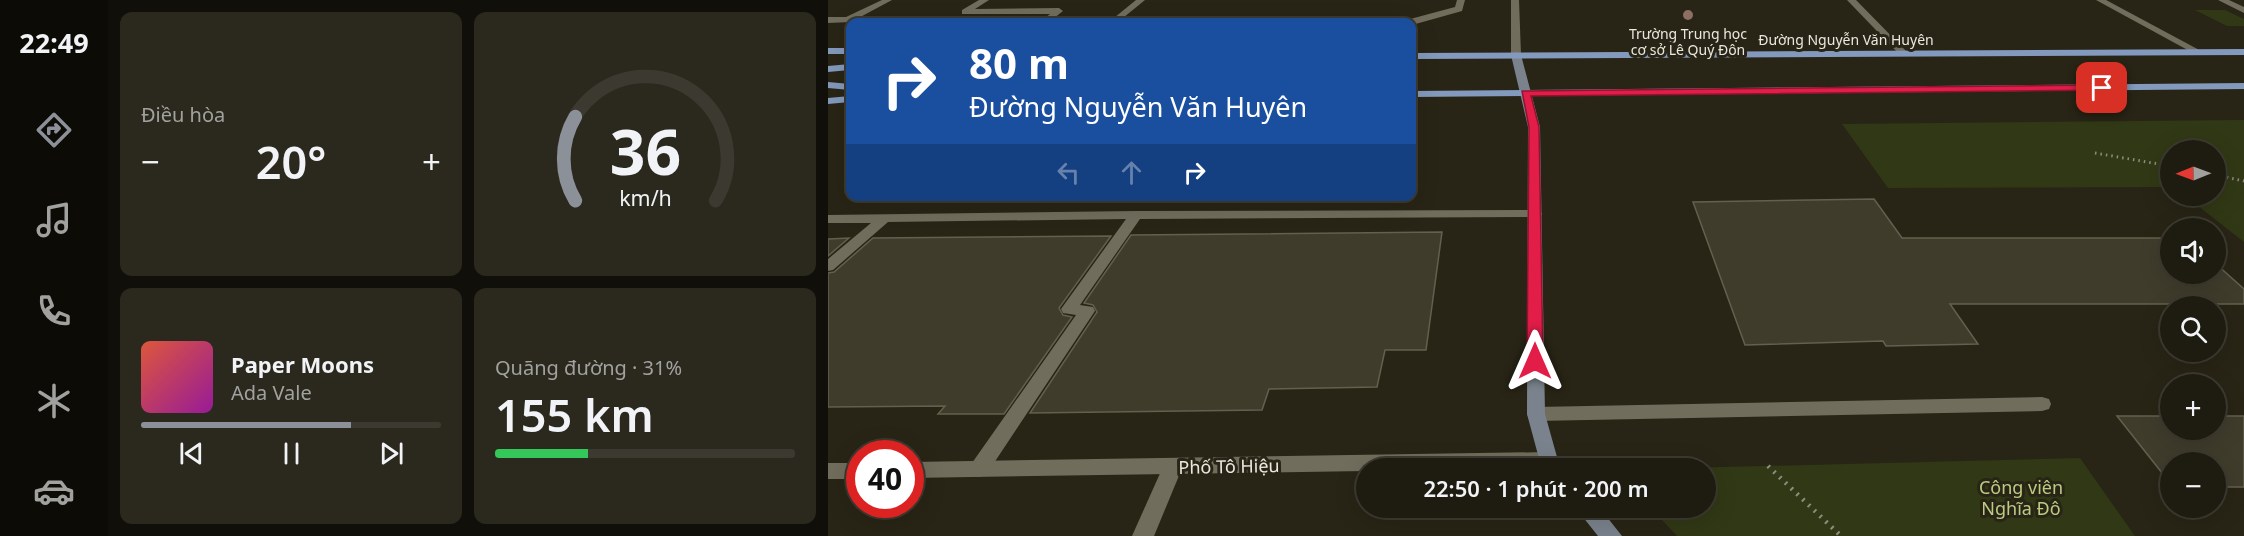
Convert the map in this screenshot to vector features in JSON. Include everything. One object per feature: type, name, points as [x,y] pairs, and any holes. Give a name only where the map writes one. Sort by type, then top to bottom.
[{"type":"main road","points":[[828,51],[846,51]]},
{"type":"main road","name":"Đường Nguyễn Văn Huyên","points":[[1416,56],[2244,52]]},
{"type":"main road","points":[[828,69],[846,67]]},
{"type":"main road","points":[[828,85],[846,87]]},
{"type":"main road","points":[[1416,93],[2244,86]]},
{"type":"main road","points":[[828,101],[846,99]]},
{"type":"street","points":[[852,18],[888,0]]},
{"type":"street","points":[[985,0],[965,12],[1059,11],[1049,18]]},
{"type":"street","points":[[1118,18],[1141,0]]},
{"type":"street","points":[[1416,21],[1459,9],[1461,0]]},
{"type":"street","points":[[1515,0],[1516,55]]},
{"type":"street","points":[[1851,0],[1904,54]]},
{"type":"street","points":[[2100,0],[2198,52]]},
{"type":"street","points":[[2222,0],[2244,10]]},
{"type":"street","points":[[828,20],[846,20]]},
{"type":"street","name":"Phố Tô Hiệu","points":[[1516,55],[1534,127],[1536,414],[1549,458]]},
{"type":"street","points":[[828,219],[1136,215],[1535,214]]},
{"type":"street","points":[[979,469],[1087,311],[1069,309],[1136,215]]},
{"type":"street","points":[[828,267],[885,218]]},
{"type":"street","points":[[1536,414],[2042,404]]},
{"type":"street","name":"Phố Tô Hiệu","points":[[924,470],[1356,465]]},
{"type":"street","points":[[1143,536],[1173,466]]},
{"type":"street","points":[[828,471],[846,471]]},
{"type":"street","points":[[1595,518],[1611,536]]},
{"type":"path","points":[[2095,153],[2160,164]]},
{"type":"path","points":[[2226,177],[2244,181]]},
{"type":"path","points":[[1768,466],[1841,536]]},
{"type":"green space","points":[[2195,10],[2225,10],[2244,19],[2244,26],[2227,26]]},
{"type":"green space","points":[[2244,120],[2244,242],[2226,228],[2226,218],[2213,218],[2198,206],[2226,206],[2226,140],[2160,140],[2160,187],[1888,188],[1842,124]]},
{"type":"green space","name":"Công viên Nghĩa Đô","points":[[2080,458],[2135,536],[1677,536],[1660,518],[1716,518],[1716,467]]},
{"type":"building","points":[[1874,199],[1902,238],[2160,238],[2160,284],[2226,284],[2226,273],[2244,289],[2244,304],[2226,304],[2226,296],[2160,296],[2160,304],[1950,304],[1978,344],[1886,346],[1883,341],[1745,345],[1693,202]]},
{"type":"building","points":[[1442,232],[1426,350],[1385,350],[1377,387],[1269,389],[1262,410],[1030,413],[1097,312],[1093,305],[1084,303],[1131,235]]},
{"type":"building","points":[[1111,236],[1059,308],[1063,315],[1072,317],[1004,414],[938,414],[945,406],[828,407],[828,273],[834,272],[873,238]]},
{"type":"building","points":[[849,238],[828,256],[828,239]]},
{"type":"building","points":[[2117,416],[2160,416],[2160,440],[2226,440],[2226,416],[2244,416],[2244,487],[2226,487],[2226,452],[2160,452],[2160,470]]},
{"type":"place","name":"Trường Trung học cơ sở Lê Quý Đôn","points":[[1688,15]]},
{"type":"route","points":[[1535,361],[1534,127],[1526,93],[2102,88]]}]
